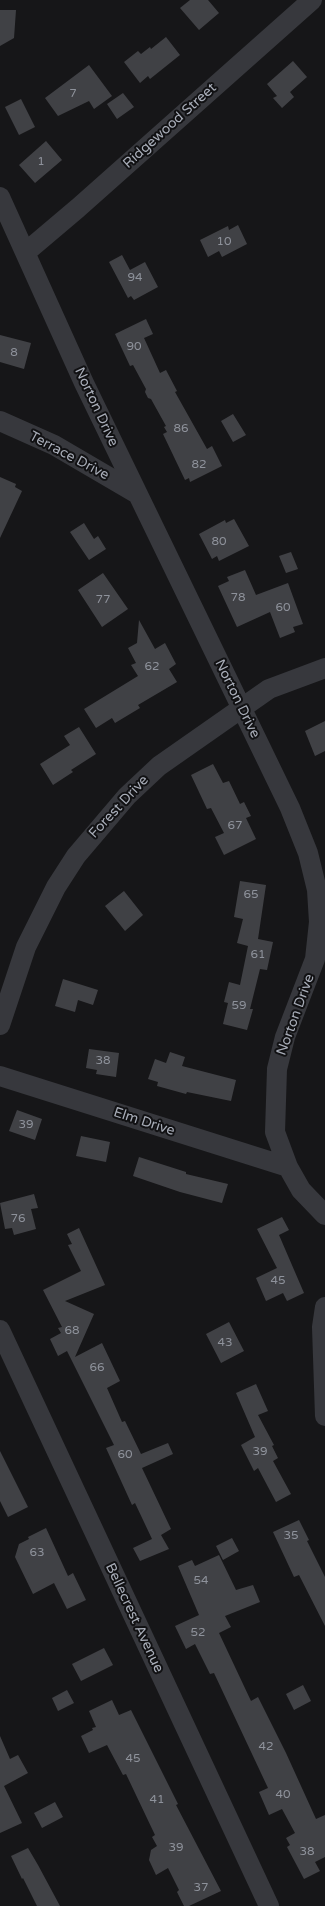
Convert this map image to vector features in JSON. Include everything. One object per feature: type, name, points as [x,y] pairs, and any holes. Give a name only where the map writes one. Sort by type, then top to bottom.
[{"type":"street","name":"Ridgewood Street","points":[[26,252],[78,208],[312,0]]},
{"type":"street","name":"Norton Drive","points":[[0,197],[84,383],[290,808],[308,853],[317,890],[320,958],[285,1037],[277,1069],[275,1132],[288,1167],[301,1190],[325,1215]]},
{"type":"street","name":"Terrace Drive","points":[[0,421],[54,445],[136,493]]},
{"type":"street","name":"Forest Drive","points":[[0,1025],[26,947],[56,887],[76,856],[127,796],[159,766],[269,689],[325,668]]},
{"type":"street","name":"Elm Drive","points":[[0,1076],[288,1167]]},
{"type":"street","points":[[325,1307],[322,1326],[325,1416]]},
{"type":"street","name":"Bellecrest Avenue","points":[[0,1330],[269,1906]]},
{"type":"building","points":[[190,0],[208,0],[219,13],[199,30],[180,8]]},
{"type":"building","points":[[0,10],[16,10],[14,38],[0,46]]},
{"type":"building","points":[[166,37],[180,55],[150,79],[148,76],[140,83],[124,62],[138,51],[141,54],[150,47],[151,49]]},
{"type":"building","points":[[293,61],[307,77],[290,92],[294,97],[282,108],[273,98],[277,96],[267,84]]},
{"type":"building","points":[[89,65],[112,96],[94,109],[89,101],[58,116],[45,98]]},
{"type":"building","points":[[123,93],[134,107],[117,119],[107,104]]},
{"type":"building","points":[[21,99],[35,127],[19,135],[5,107]]},
{"type":"building","points":[[46,141],[62,160],[35,183],[19,165]]},
{"type":"building","points":[[238,225],[247,244],[222,257],[219,251],[208,257],[200,240],[228,226],[229,230]]},
{"type":"building","points":[[122,255],[130,270],[145,262],[158,287],[134,300],[131,296],[128,298],[109,262]]},
{"type":"building","points":[[146,319],[153,334],[144,338],[160,373],[166,370],[177,391],[175,392],[207,449],[212,446],[222,466],[190,482],[189,478],[185,480],[163,434],[167,432],[164,427],[166,426],[151,399],[148,398],[145,392],[146,389],[133,365],[130,366],[115,334]]},
{"type":"building","points":[[0,335],[31,343],[24,369],[0,362]]},
{"type":"building","points":[[233,414],[246,435],[233,442],[221,421]]},
{"type":"building","points":[[0,477],[16,484],[15,487],[22,491],[0,538]]},
{"type":"building","points":[[234,519],[249,546],[219,561],[217,556],[212,559],[199,534],[225,520],[226,523]]},
{"type":"building","points":[[84,523],[94,539],[98,536],[106,549],[89,560],[70,532]]},
{"type":"building","points":[[291,552],[298,569],[286,573],[279,556]]},
{"type":"building","points":[[245,570],[256,595],[288,583],[303,624],[293,627],[295,632],[280,638],[270,612],[237,627],[218,586],[229,581],[227,577]]},
{"type":"building","points":[[103,573],[128,609],[102,627],[78,590]]},
{"type":"building","points":[[139,620],[155,649],[165,643],[176,664],[169,669],[177,682],[138,705],[140,708],[115,723],[112,718],[96,728],[84,709],[138,676],[131,665],[136,663],[128,648],[137,643]]},
{"type":"building","points":[[325,721],[325,751],[315,756],[305,731]]},
{"type":"building","points":[[79,727],[96,754],[71,770],[73,772],[53,785],[40,764],[70,745],[64,736]]},
{"type":"building","points":[[213,764],[223,783],[229,781],[240,804],[244,802],[251,816],[246,818],[256,839],[224,855],[215,837],[224,833],[211,808],[207,809],[191,775]]},
{"type":"building","points":[[240,881],[266,885],[258,939],[273,942],[267,970],[260,969],[250,1009],[253,1009],[247,1030],[223,1024],[228,1003],[224,1002],[229,982],[240,985],[248,946],[237,943],[243,919],[234,917]]},
{"type":"building","points":[[124,891],[143,915],[125,931],[105,906]]},
{"type":"building","points":[[63,979],[98,990],[93,1005],[78,1000],[75,1012],[55,1006]]},
{"type":"building","points":[[89,1049],[119,1053],[116,1077],[96,1074],[97,1070],[86,1068]]},
{"type":"building","points":[[170,1052],[185,1057],[182,1066],[236,1080],[231,1101],[187,1092],[186,1094],[157,1086],[158,1082],[148,1079],[155,1059],[166,1063]]},
{"type":"building","points":[[17,1110],[42,1119],[35,1140],[9,1131]]},
{"type":"building","points":[[81,1136],[110,1142],[106,1162],[76,1156]]},
{"type":"building","points":[[139,1157],[186,1172],[186,1174],[228,1184],[222,1203],[180,1192],[133,1176]]},
{"type":"building","points":[[34,1194],[38,1208],[31,1209],[36,1229],[14,1235],[12,1228],[5,1229],[0,1203]]},
{"type":"building","points":[[282,1217],[289,1230],[279,1235],[304,1293],[287,1301],[283,1293],[266,1301],[256,1278],[277,1268],[257,1229]]},
{"type":"building","points":[[79,1228],[105,1285],[65,1301],[94,1314],[75,1357],[102,1343],[120,1381],[107,1388],[122,1422],[125,1421],[141,1454],[168,1443],[173,1454],[142,1468],[171,1529],[161,1535],[169,1549],[140,1561],[133,1548],[152,1539],[135,1503],[132,1505],[106,1448],[114,1445],[67,1351],[58,1356],[50,1339],[61,1333],[58,1328],[62,1327],[43,1290],[81,1271],[68,1245],[72,1244],[67,1234]]},
{"type":"building","points":[[229,1322],[244,1351],[221,1363],[206,1334]]},
{"type":"building","points":[[256,1384],[268,1411],[258,1415],[274,1445],[272,1446],[278,1458],[273,1461],[291,1494],[276,1502],[258,1468],[254,1471],[241,1445],[255,1437],[236,1393]]},
{"type":"building","points":[[0,1451],[28,1507],[8,1517],[0,1501]]},
{"type":"building","points":[[299,1520],[309,1540],[307,1541],[325,1577],[325,1626],[299,1575],[294,1577],[273,1532]]},
{"type":"building","points":[[46,1528],[68,1576],[73,1573],[86,1600],[67,1609],[54,1583],[33,1594],[15,1557],[19,1544],[29,1539],[28,1537]]},
{"type":"building","points":[[232,1538],[239,1551],[223,1560],[216,1546]]},
{"type":"building","points":[[219,1555],[236,1590],[253,1585],[260,1602],[225,1616],[231,1627],[219,1633],[251,1701],[258,1697],[286,1753],[316,1819],[325,1815],[325,1857],[315,1862],[320,1871],[304,1879],[287,1847],[290,1845],[286,1838],[295,1833],[282,1809],[269,1815],[259,1792],[268,1788],[214,1673],[210,1674],[195,1644],[186,1649],[175,1626],[199,1615],[178,1566],[192,1560],[195,1566]]},
{"type":"building","points":[[104,1648],[113,1665],[81,1681],[72,1664]]},
{"type":"building","points":[[303,1685],[311,1701],[294,1710],[286,1694]]},
{"type":"building","points":[[67,1690],[74,1703],[58,1711],[52,1698]]},
{"type":"building","points":[[112,1700],[119,1715],[131,1710],[178,1804],[176,1805],[221,1891],[189,1906],[184,1906],[177,1892],[179,1890],[168,1868],[156,1875],[149,1860],[151,1850],[157,1846],[152,1837],[155,1835],[126,1774],[123,1775],[107,1745],[89,1753],[81,1736],[93,1730],[92,1728],[96,1727],[89,1711]]},
{"type":"building","points":[[0,1736],[10,1759],[18,1755],[28,1773],[4,1786],[22,1823],[0,1833]]},
{"type":"building","points":[[55,1802],[63,1817],[42,1828],[34,1813]]},
{"type":"building","points":[[28,1848],[60,1906],[37,1906],[23,1878],[22,1879],[11,1856]]}]
